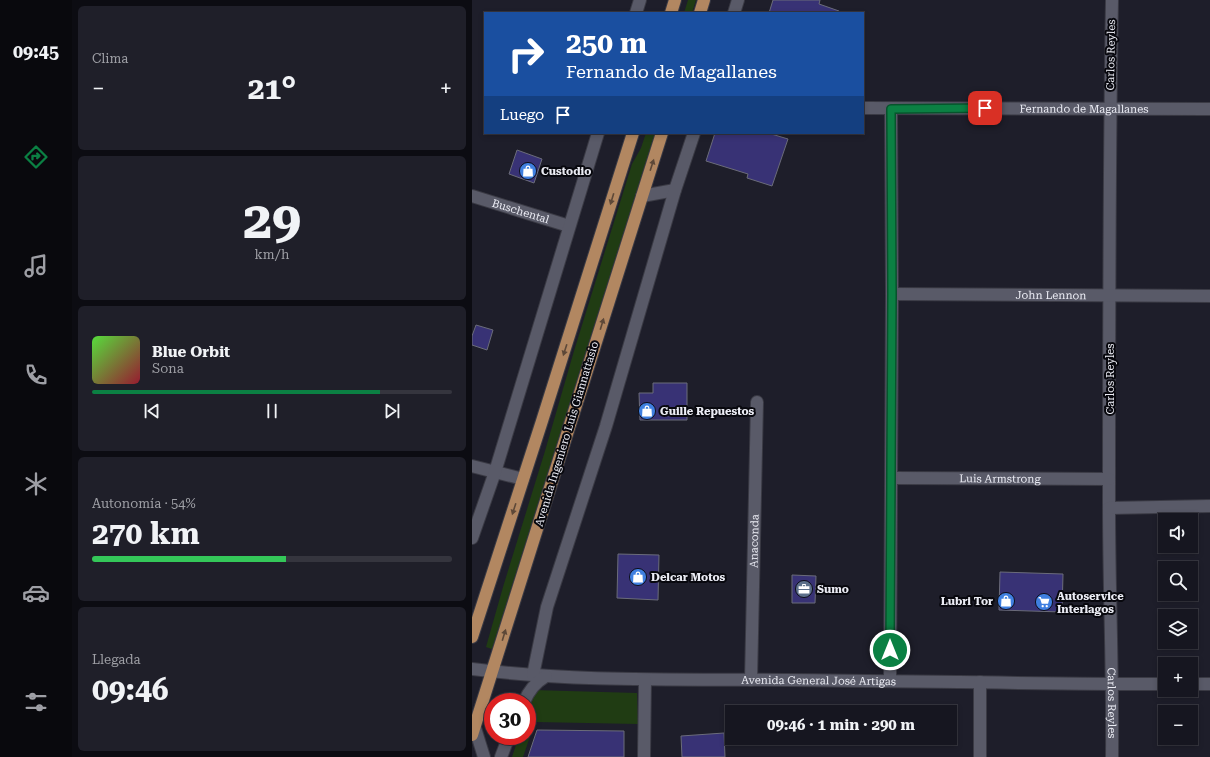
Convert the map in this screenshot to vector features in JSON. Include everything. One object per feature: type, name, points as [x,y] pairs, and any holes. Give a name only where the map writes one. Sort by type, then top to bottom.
[{"type":"main road","points":[[671,12],[675,0]]},
{"type":"main road","points":[[700,12],[704,0]]},
{"type":"main road","points":[[472,638],[633,134]]},
{"type":"main road","name":"Avenida Ingeniero Luis Giannattasio","points":[[473,732],[662,134]]},
{"type":"street","points":[[636,12],[640,0]]},
{"type":"street","points":[[734,12],[738,0]]},
{"type":"street","name":"Carlos Reyles","points":[[1112,0],[1110,108],[1109,479],[1113,684],[1112,757]]},
{"type":"street","name":"Fernando de Magallanes","points":[[864,108],[1210,109]]},
{"type":"street","points":[[890,681],[892,478],[891,109]]},
{"type":"street","points":[[472,538],[495,472],[598,134]]},
{"type":"street","points":[[533,675],[547,607],[606,426],[675,190],[694,134]]},
{"type":"street","points":[[642,196],[675,190]]},
{"type":"street","name":"Buschental","points":[[472,196],[569,226]]},
{"type":"street","name":"John Lennon","points":[[892,294],[1210,296]]},
{"type":"street","name":"Anaconda","points":[[751,680],[757,402]]},
{"type":"street","points":[[472,466],[523,479]]},
{"type":"street","name":"Luis Armstrong","points":[[892,478],[1109,479]]},
{"type":"street","points":[[1109,508],[1210,506]]},
{"type":"street","name":"Avenida General José Artigas","points":[[472,670],[546,676],[645,680],[1158,684]]},
{"type":"street","points":[[528,693],[538,680],[546,676]]},
{"type":"street","points":[[644,757],[645,680]]},
{"type":"street","points":[[980,682],[980,757]]},
{"type":"street","points":[[1198,684],[1210,684]]},
{"type":"street","points":[[473,732],[484,757]]},
{"type":"street","points":[[501,757],[506,745]]},
{"type":"green space","points":[[688,0],[696,0],[692,12],[684,12]]},
{"type":"green space","points":[[646,134],[655,134],[492,649],[486,647],[503,587],[632,164],[641,148]]},
{"type":"green space","points":[[533,690],[637,693],[638,724],[536,722],[536,693],[532,693]]},
{"type":"green space","points":[[516,745],[527,745],[523,757],[512,757]]},
{"type":"building","points":[[773,0],[820,0],[819,4],[839,11],[839,12],[769,12]]},
{"type":"building","points":[[715,134],[771,134],[788,139],[772,186],[747,178],[748,174],[706,161]]},
{"type":"building","points":[[517,150],[542,159],[534,183],[509,174]]},
{"type":"building","points":[[476,325],[493,330],[487,350],[472,345],[472,336]]},
{"type":"building","points":[[653,383],[687,383],[687,420],[640,420],[639,393],[653,393]]},
{"type":"building","name":"Delcar Motos","points":[[618,554],[659,555],[658,600],[617,598]]},
{"type":"building","points":[[1000,572],[1063,574],[1062,612],[999,610]]},
{"type":"building","name":"Sumo","points":[[792,575],[816,576],[815,603],[792,603]]},
{"type":"building","points":[[537,730],[624,731],[624,757],[528,757],[532,745],[536,745]]},
{"type":"building","points":[[724,733],[725,757],[682,757],[681,736]]},
{"type":"place","name":"Custodio","points":[[528,171]]},
{"type":"place","name":"Guille Repuestos","points":[[647,411]]},
{"type":"place","name":"Delcar Motos","points":[[638,577]]},
{"type":"place","name":"Sumo","points":[[804,589]]},
{"type":"place","name":"Lubri Tor","points":[[1006,601]]},
{"type":"place","name":"Autoservice Interlagos","points":[[1044,602]]},
{"type":"route","points":[[890,650],[892,463],[891,109],[985,108]]}]
